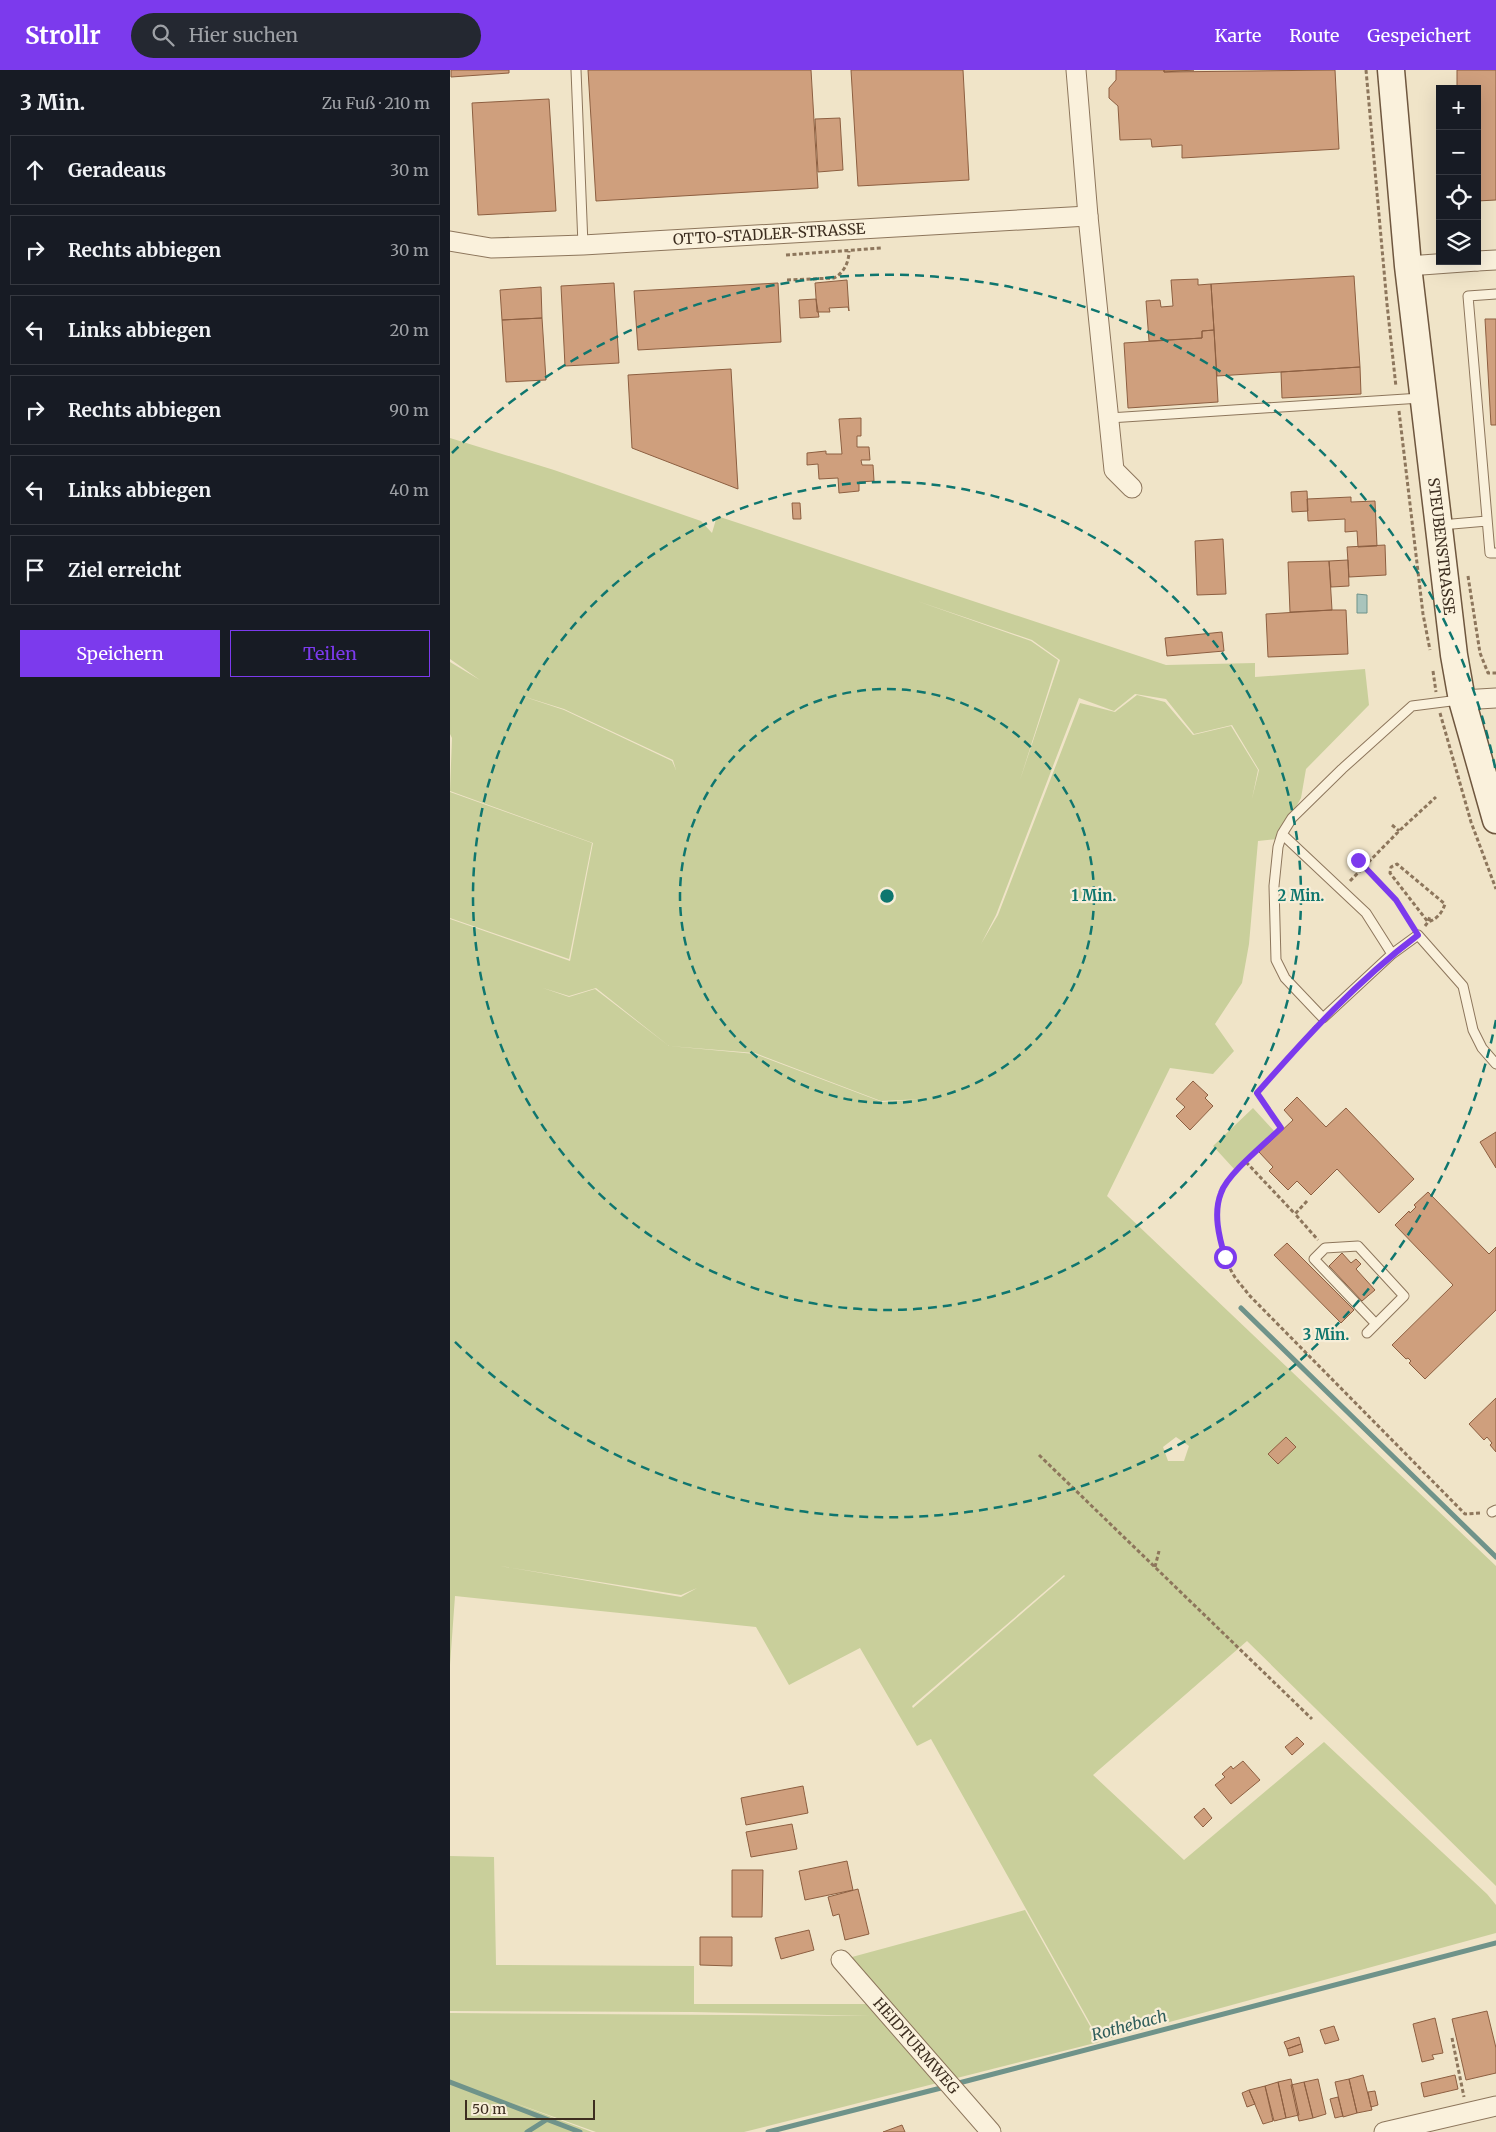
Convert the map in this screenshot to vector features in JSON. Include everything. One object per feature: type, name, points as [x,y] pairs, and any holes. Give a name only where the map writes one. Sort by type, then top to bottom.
[{"type":"street","points":[[1076,70],[1088,216],[1114,470],[1132,488]]},
{"type":"street","name":"STEUBENSTRASSE","points":[[1391,70],[1408,266],[1454,655],[1462,700],[1496,820]]},
{"type":"street","name":"OTTO-STADLER-STRASSE","points":[[450,241],[491,248],[583,245],[1088,216]]},
{"type":"street","points":[[1481,261],[1496,260]]},
{"type":"street","points":[[1408,266],[1436,264]]},
{"type":"street","points":[[1462,700],[1496,698]]},
{"type":"street","name":"HEIDTURMWEG","points":[[841,1960],[991,2132]]},
{"type":"street","points":[[1384,2132],[1496,2106]]},
{"type":"lane","points":[[576,70],[583,245]]},
{"type":"lane","points":[[1496,294],[1468,296],[1490,553],[1496,553]]},
{"type":"lane","points":[[1109,418],[1424,398]]},
{"type":"lane","points":[[1439,525],[1487,521]]},
{"type":"lane","points":[[1462,700],[1412,706],[1342,769],[1292,818],[1282,834],[1278,847],[1275,905],[1276,960],[1285,978],[1323,1018],[1392,954],[1418,935],[1463,986],[1474,1030],[1482,1048],[1496,1064]]},
{"type":"lane","points":[[1282,834],[1366,913],[1392,954]]},
{"type":"lane","points":[[1367,1333],[1376,1324],[1404,1296],[1358,1246],[1325,1248],[1314,1259],[1376,1324]]},
{"type":"path","points":[[786,256],[881,248]]},
{"type":"path","points":[[787,280],[834,278],[839,276],[846,267],[849,251]]},
{"type":"path","points":[[1480,653],[1488,673],[1496,673]]},
{"type":"path","points":[[1342,890],[1399,831],[1436,798]]},
{"type":"path","points":[[1392,825],[1399,831]]},
{"type":"path","points":[[1358,860],[1396,900],[1418,935],[1428,922],[1430,916]]},
{"type":"path","points":[[1428,922],[1390,874],[1392,867],[1397,864],[1424,889],[1445,904]]},
{"type":"path","points":[[1428,922],[1434,920],[1443,912],[1445,904]]},
{"type":"path","points":[[1439,907],[1445,904]]},
{"type":"path","points":[[1323,1018],[1257,1093],[1281,1128],[1228,1179],[1220,1193],[1217,1216],[1225,1257],[1233,1275],[1267,1314],[1465,1514],[1494,1511]]},
{"type":"path","points":[[1246,1162],[1325,1248]]},
{"type":"path","points":[[1295,1214],[1307,1201]]},
{"type":"path","points":[[1039,1455],[1312,1719]]},
{"type":"path","points":[[1154,1567],[1159,1551]]},
{"type":"path","points":[[1452,2038],[1468,2112]]},
{"type":"green space","points":[[450,438],[554,470],[701,521],[712,533],[717,516],[1166,665],[1255,663],[1255,677],[1365,669],[1369,705],[1306,769],[1301,798],[1278,839],[1258,841],[1249,944],[1242,983],[1215,1024],[1234,1051],[1213,1074],[1170,1068],[1107,1196],[1496,1566],[1496,1886],[1247,1641],[1093,1775],[1184,1860],[1324,1742],[1487,1894],[1496,1905],[1496,1933],[1100,2041],[931,1739],[917,1746],[860,1648],[789,1685],[756,1627],[455,1596],[450,1665],[450,919],[570,961],[593,843],[450,791],[452,738],[450,734],[450,662],[480,680],[450,659]],"holes":[[[917,601],[1032,640],[1060,660],[1020,780],[1058,660],[1031,641]],[[1135,694],[1166,699],[1194,734],[1232,725],[1259,770],[1252,799],[1258,770],[1231,726],[1193,735],[1165,702],[1137,695],[1115,712],[1080,703],[998,915],[981,944],[996,915],[1079,698],[1114,711]],[[519,695],[564,709],[673,760],[676,770],[672,761],[564,710]],[[543,988],[569,996],[596,988],[669,1046],[595,989],[569,997]],[[669,1046],[755,1053],[881,1101],[923,1099],[882,1102],[755,1054]],[[1176,1437],[1189,1446],[1184,1461],[1168,1461],[1163,1447]],[[1286,1437],[1296,1447],[1278,1464],[1269,1454]],[[500,1566],[681,1595],[697,1588],[681,1597]],[[1065,1576],[913,1708],[912,1706]]]},
{"type":"green space","points":[[450,792],[592,843],[569,959],[450,918]]},
{"type":"green space","points":[[1253,1108],[1275,1132],[1235,1170],[1213,1146]]},
{"type":"green space","points":[[450,1856],[494,1857],[496,1965],[694,1966],[694,2004],[866,2004],[878,2016],[890,2007],[852,1957],[1025,1910],[1099,2042],[744,2132],[596,2132],[504,2099],[592,2132],[450,2132],[450,2013],[871,2016],[692,2012],[450,2011]]},
{"type":"water","points":[[1357,594],[1367,595],[1367,613],[1357,613]]},
{"type":"building","points":[[451,70],[509,70],[509,73],[451,77]]},
{"type":"building","points":[[588,70],[811,70],[818,188],[596,201]]},
{"type":"building","points":[[851,70],[963,70],[969,180],[858,186]]},
{"type":"building","points":[[1116,70],[1164,70],[1164,72],[1335,70],[1339,149],[1182,158],[1182,145],[1152,147],[1151,139],[1120,140],[1118,106],[1109,98],[1109,88],[1116,80]]},
{"type":"building","points":[[1164,70],[1194,70],[1164,72]]},
{"type":"building","points":[[1457,70],[1496,70],[1496,200],[1481,201],[1481,85],[1457,85]]},
{"type":"building","points":[[549,99],[556,211],[478,215],[472,103]]},
{"type":"building","points":[[840,118],[843,170],[818,172],[815,119]]},
{"type":"building","points":[[1354,276],[1360,367],[1217,376],[1211,284]]},
{"type":"building","points":[[1198,279],[1198,285],[1211,284],[1214,330],[1202,331],[1202,338],[1149,341],[1146,301],[1160,300],[1161,307],[1173,306],[1171,280]]},
{"type":"building","points":[[847,280],[849,311],[848,307],[829,308],[830,312],[817,312],[815,283]]},
{"type":"building","points":[[614,283],[619,363],[565,366],[561,286]]},
{"type":"building","points":[[778,283],[781,342],[638,350],[634,291]]},
{"type":"building","points":[[541,287],[542,318],[502,320],[500,290]]},
{"type":"building","points":[[816,299],[819,317],[800,318],[799,300]]},
{"type":"building","points":[[542,318],[546,380],[506,382],[502,320]]},
{"type":"building","points":[[1485,319],[1496,319],[1496,425],[1491,425]]},
{"type":"building","points":[[1214,330],[1218,402],[1128,408],[1124,343],[1202,338],[1202,331]]},
{"type":"building","points":[[1360,367],[1361,394],[1282,398],[1281,372]]},
{"type":"building","points":[[731,369],[738,489],[632,448],[628,375]]},
{"type":"building","points":[[861,418],[861,436],[857,436],[857,447],[869,447],[870,460],[861,460],[862,465],[873,465],[874,481],[859,482],[859,491],[839,493],[838,478],[819,479],[818,464],[807,465],[807,453],[826,451],[826,454],[842,454],[839,419]]},
{"type":"building","points":[[1307,491],[1308,511],[1292,512],[1291,492]]},
{"type":"building","points":[[1351,497],[1351,502],[1375,501],[1377,546],[1358,547],[1357,531],[1345,532],[1345,519],[1308,521],[1307,499]]},
{"type":"building","points":[[792,503],[800,503],[801,519],[793,519]]},
{"type":"building","points":[[1223,539],[1226,594],[1197,595],[1195,541]]},
{"type":"building","points":[[1385,545],[1386,575],[1349,577],[1347,547]]},
{"type":"building","points":[[1348,560],[1349,586],[1331,587],[1329,561]]},
{"type":"building","points":[[1329,561],[1332,610],[1290,612],[1288,562]]},
{"type":"building","points":[[1346,610],[1348,654],[1268,657],[1266,614]]},
{"type":"building","points":[[1222,632],[1224,651],[1167,656],[1165,638]]},
{"type":"building","points":[[1193,1081],[1208,1095],[1205,1098],[1213,1106],[1190,1130],[1176,1116],[1185,1107],[1176,1099]]},
{"type":"building","points":[[1297,1097],[1326,1127],[1346,1108],[1414,1179],[1379,1213],[1337,1169],[1311,1195],[1297,1181],[1288,1190],[1269,1171],[1273,1167],[1259,1152],[1293,1120],[1284,1110]]},
{"type":"building","points":[[1496,1132],[1496,1168],[1480,1142]]},
{"type":"building","points":[[1428,1192],[1489,1254],[1496,1247],[1496,1310],[1425,1379],[1409,1363],[1411,1361],[1408,1358],[1406,1359],[1392,1345],[1453,1285],[1395,1225],[1409,1211],[1410,1213],[1416,1207],[1414,1205]]},
{"type":"building","points":[[1287,1243],[1354,1310],[1341,1323],[1274,1255]]},
{"type":"building","points":[[1342,1253],[1351,1263],[1356,1259],[1361,1264],[1356,1269],[1375,1290],[1362,1301],[1329,1266]]},
{"type":"building","points":[[1496,1398],[1496,1452],[1490,1445],[1492,1443],[1487,1437],[1484,1440],[1469,1424]]},
{"type":"building","points":[[1286,1437],[1296,1447],[1278,1464],[1268,1454]]},
{"type":"building","points":[[1297,1737],[1304,1744],[1292,1755],[1285,1747]]},
{"type":"building","points":[[1243,1761],[1260,1780],[1231,1804],[1215,1785],[1225,1777],[1222,1774],[1231,1766],[1233,1769]]},
{"type":"building","points":[[803,1786],[808,1813],[746,1825],[741,1798]]},
{"type":"building","points":[[1204,1808],[1212,1818],[1203,1827],[1194,1817]]},
{"type":"building","points":[[792,1824],[797,1849],[751,1857],[746,1832]]},
{"type":"building","points":[[847,1861],[853,1890],[805,1900],[799,1871]]},
{"type":"building","points":[[732,1870],[763,1870],[762,1917],[732,1917]]},
{"type":"building","points":[[858,1889],[869,1934],[845,1940],[839,1914],[833,1916],[828,1897]]},
{"type":"building","points":[[809,1930],[814,1950],[781,1959],[775,1938]]},
{"type":"building","points":[[700,1937],[732,1937],[732,1966],[700,1965]]},
{"type":"building","points":[[1487,2011],[1496,2048],[1496,2073],[1466,2080],[1452,2019]]},
{"type":"building","points":[[1435,2018],[1443,2053],[1432,2055],[1434,2059],[1422,2062],[1413,2024]]},
{"type":"building","points":[[1334,2026],[1339,2040],[1325,2044],[1320,2030]]},
{"type":"building","points":[[1299,2037],[1301,2044],[1287,2049],[1284,2042]]},
{"type":"building","points":[[1301,2044],[1303,2052],[1289,2056],[1287,2049]]},
{"type":"building","points":[[1363,2075],[1372,2110],[1357,2113],[1349,2079]]},
{"type":"building","points":[[1455,2075],[1458,2089],[1424,2097],[1421,2083]]},
{"type":"building","points":[[1291,2079],[1299,2115],[1286,2118],[1278,2082]]},
{"type":"building","points":[[1318,2079],[1326,2114],[1313,2118],[1304,2082]]},
{"type":"building","points":[[1349,2079],[1357,2113],[1343,2117],[1335,2082]]},
{"type":"building","points":[[1278,2082],[1286,2118],[1274,2121],[1265,2086]]},
{"type":"building","points":[[1304,2082],[1313,2118],[1299,2121],[1291,2085]]},
{"type":"building","points":[[1265,2086],[1273,2121],[1263,2124],[1249,2090]]},
{"type":"building","points":[[1249,2090],[1255,2104],[1247,2107],[1242,2093]]},
{"type":"building","points":[[1375,2091],[1378,2105],[1371,2107],[1368,2092]]},
{"type":"building","points":[[1338,2097],[1343,2116],[1335,2118],[1330,2099]]},
{"type":"building","points":[[902,2125],[905,2132],[883,2132]]},
{"type":"waterway","points":[[1241,1308],[1496,1557]]},
{"type":"waterway","name":"Rothebach","points":[[955,2084],[1496,1943]]},
{"type":"waterway","name":"Rothebach","points":[[450,2082],[580,2132]]},
{"type":"waterway","name":"Rothebach","points":[[768,2132],[945,2087]]},
{"type":"waterway","points":[[527,2132],[546,2120]]},
{"type":"route","points":[[1225,1257],[1217,1216],[1220,1193],[1228,1179],[1281,1128],[1257,1093],[1323,1018],[1392,954],[1418,935],[1396,900],[1358,860]]}]
